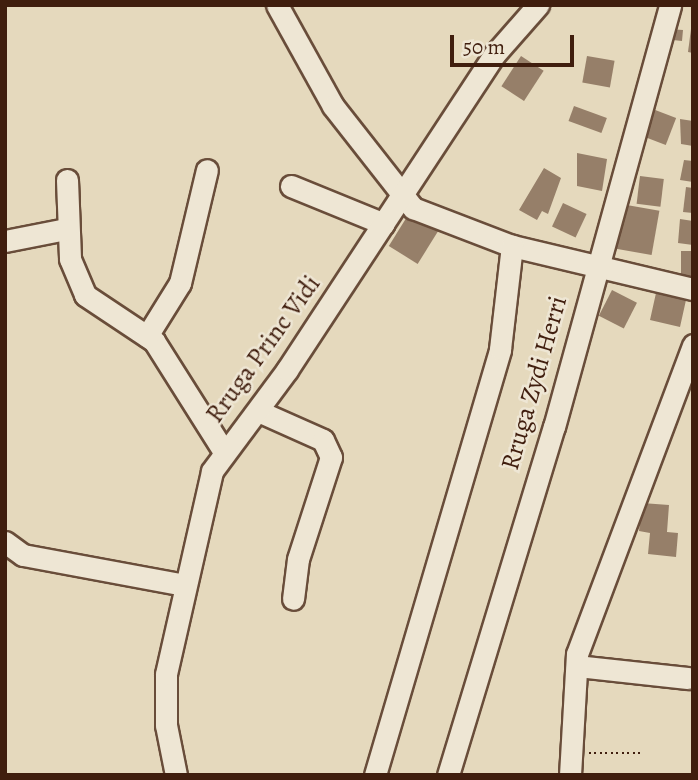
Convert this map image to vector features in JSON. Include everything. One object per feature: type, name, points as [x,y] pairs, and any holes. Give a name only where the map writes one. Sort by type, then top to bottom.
[{"type":"street","points":[[276,5],[333,106],[401,198],[512,246],[693,289]]},
{"type":"street","name":"Rruga Princ Vidi","points":[[176,775],[164,702],[204,493],[223,450],[258,411],[494,55],[538,5]]},
{"type":"street","name":"Rruga Zydi Herri","points":[[448,775],[670,5]]},
{"type":"street","points":[[147,336],[180,283],[207,170]]},
{"type":"street","points":[[67,180],[66,229],[85,295],[147,336],[223,450]]},
{"type":"street","points":[[291,186],[384,224]]},
{"type":"street","points":[[5,241],[66,229]]},
{"type":"street","points":[[375,775],[500,348],[512,246]]},
{"type":"street","points":[[570,775],[568,752],[577,666],[605,568],[693,345]]},
{"type":"street","points":[[258,411],[323,440],[331,457],[298,559],[293,599]]},
{"type":"street","points":[[5,542],[23,555],[185,585]]},
{"type":"street","points":[[577,666],[688,678]]},
{"type":"path","points":[[568,752],[643,753]]},
{"type":"building","points":[[668,29],[683,30],[682,41],[673,40],[673,47],[667,46]]},
{"type":"building","points":[[691,29],[693,30],[693,53],[688,52]]},
{"type":"building","points":[[521,56],[544,71],[524,101],[501,86]]},
{"type":"building","points":[[587,56],[615,61],[610,87],[582,83]]},
{"type":"building","points":[[574,106],[607,118],[601,133],[569,121]]},
{"type":"building","points":[[650,108],[676,118],[666,145],[640,135]]},
{"type":"building","points":[[680,119],[693,121],[693,146],[681,144]]},
{"type":"building","points":[[577,153],[607,159],[602,191],[577,186]]},
{"type":"building","points":[[684,160],[693,161],[693,182],[680,180]]},
{"type":"building","points":[[544,168],[561,178],[548,214],[542,211],[537,220],[519,210]]},
{"type":"building","points":[[640,176],[664,179],[660,207],[637,204]]},
{"type":"building","points":[[686,187],[693,188],[693,213],[683,212]]},
{"type":"building","points":[[563,203],[587,214],[576,238],[552,227]]},
{"type":"building","points":[[621,204],[659,211],[652,255],[613,248]]},
{"type":"building","points":[[410,212],[439,230],[418,264],[389,246]]},
{"type":"building","points":[[680,219],[693,221],[693,245],[678,243]]},
{"type":"building","points":[[681,251],[693,251],[693,276],[681,276]]},
{"type":"building","points":[[658,284],[670,287],[667,296],[686,300],[680,327],[650,320]]},
{"type":"building","points":[[612,290],[637,303],[624,329],[599,316]]},
{"type":"building","points":[[642,503],[669,505],[667,532],[678,533],[676,557],[648,554],[650,533],[639,531]]}]
